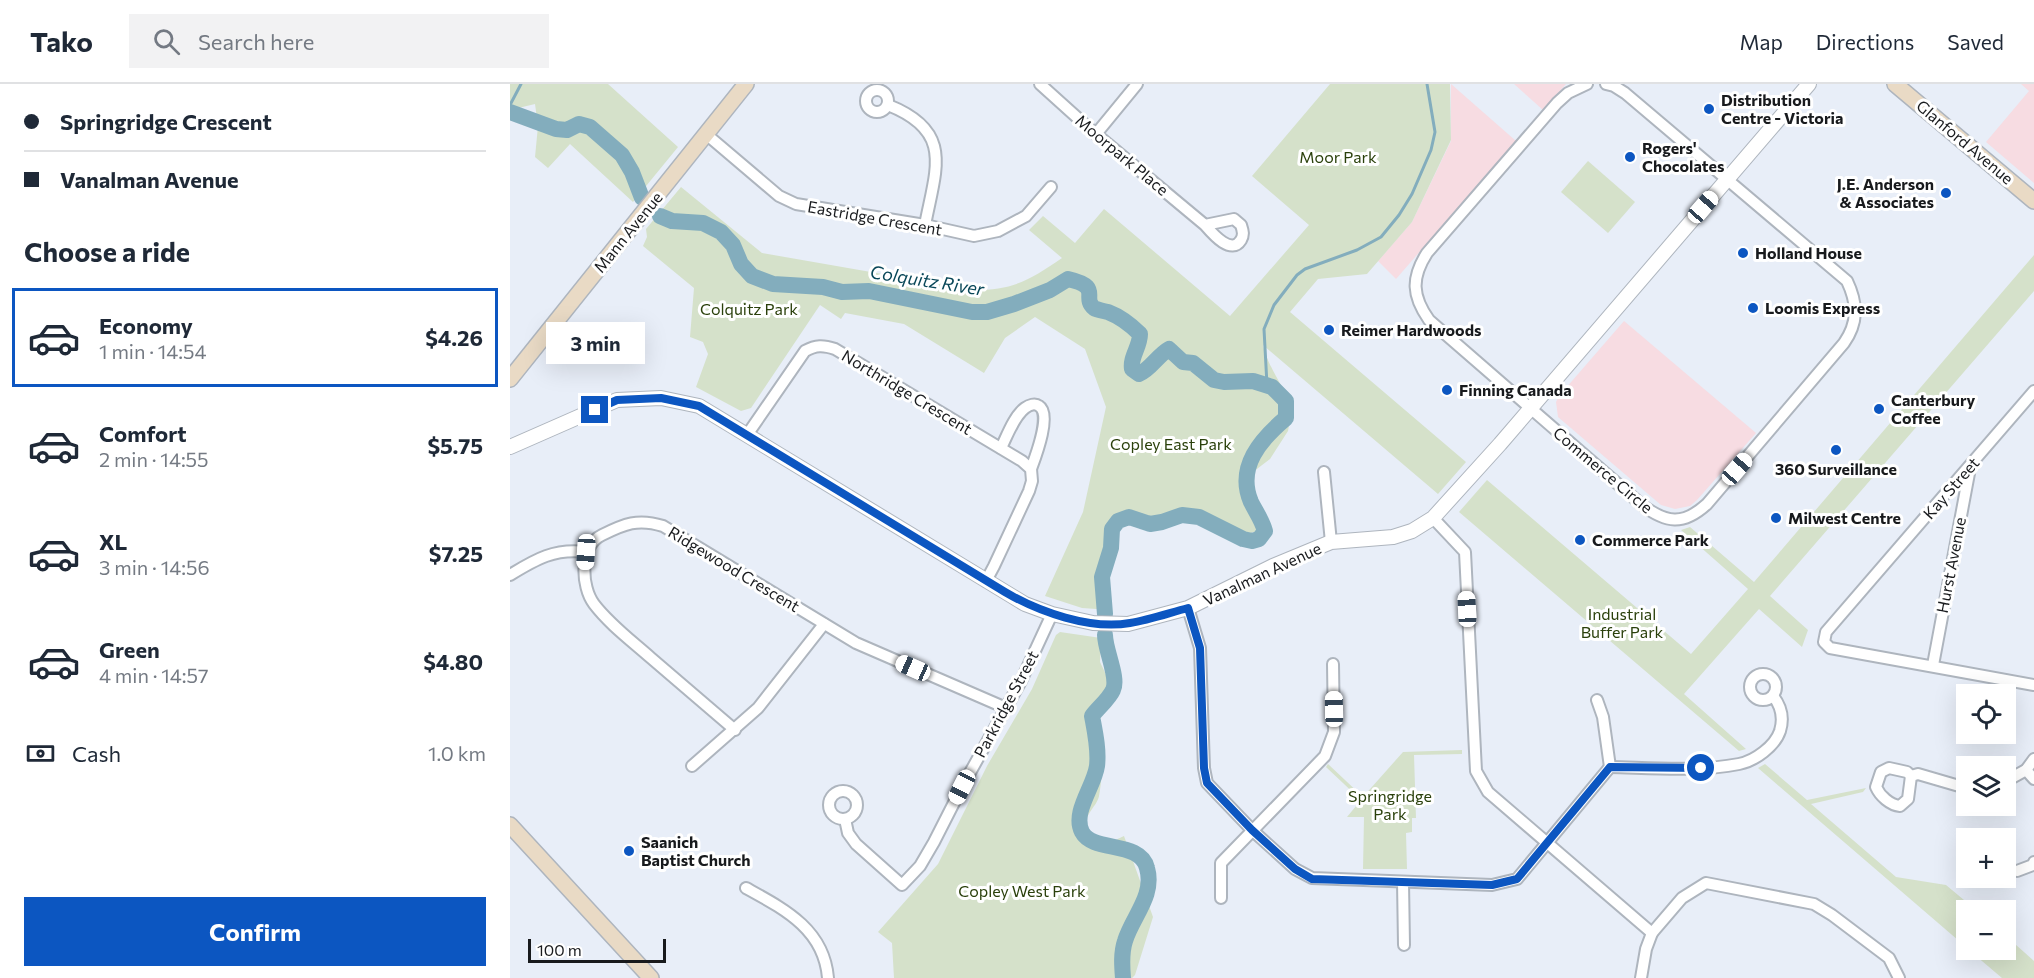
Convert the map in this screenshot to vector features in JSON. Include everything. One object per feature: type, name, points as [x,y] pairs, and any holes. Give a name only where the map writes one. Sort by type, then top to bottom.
[{"type":"main road","name":"Mann Avenue","points":[[510,380],[746,84]]},
{"type":"main road","name":"Glanford Avenue","points":[[1895,84],[2034,201]]},
{"type":"main road","points":[[510,825],[651,978]]},
{"type":"street","name":"Moorpark Place","points":[[1040,84],[1205,225]]},
{"type":"street","points":[[1096,134],[1137,84]]},
{"type":"street","name":"Commerce Circle","points":[[1587,84],[1568,93],[1557,103],[1427,253],[1417,273],[1415,285],[1417,299],[1429,320],[1642,505],[1658,517],[1669,520],[1678,519],[1699,512],[1707,504],[1844,344],[1855,322],[1856,307],[1848,281],[1625,93],[1606,84]]},
{"type":"street","name":"Vanalman Avenue","points":[[510,447],[617,400],[661,398],[699,406],[1025,604],[1052,614],[1093,623],[1128,624],[1188,608],[1273,566],[1331,542],[1394,537],[1412,531],[1433,519],[1809,84]]},
{"type":"street","points":[[888,105],[901,110],[920,124],[932,136],[937,152],[925,225]]},
{"type":"street","name":"Eastridge Crescent","points":[[706,134],[779,196],[796,204],[925,225],[974,236],[998,231],[1026,216],[1051,187]]},
{"type":"street","name":"Northridge Crescent","points":[[747,435],[805,351],[814,346],[823,345],[835,349],[1022,461],[1031,469]]},
{"type":"street","name":"Kay Street","points":[[1933,665],[1830,648],[1824,642],[1826,632],[2034,391]]},
{"type":"street","points":[[986,580],[1029,491],[1032,481],[1031,469],[1044,421],[1039,406],[1033,404],[1026,406],[1000,448]]},
{"type":"street","name":"Hurst Avenue","points":[[1933,665],[1970,466]]},
{"type":"street","points":[[1324,472],[1331,542]]},
{"type":"street","points":[[1433,519],[1465,552],[1476,771],[1488,792],[1652,933]]},
{"type":"street","name":"Ridgewood Crescent","points":[[586,552],[598,536],[629,523],[649,521],[663,526],[856,643],[1006,708]]},
{"type":"street","points":[[510,575],[554,553],[568,550],[586,552],[584,576],[593,603],[620,632],[735,730]]},
{"type":"street","points":[[1188,608],[1200,648],[1204,768],[1207,783],[1252,830],[1295,869],[1312,879],[1492,885],[1517,879],[1610,767],[1603,717],[1597,700]]},
{"type":"street","name":"Parkridge Street","points":[[845,819],[848,833],[856,844],[902,885],[920,866],[1006,708],[1052,614]]},
{"type":"street","points":[[692,766],[758,708],[824,624]]},
{"type":"street","points":[[1221,898],[1221,863],[1324,756],[1334,732],[1333,664]]},
{"type":"street","points":[[1933,665],[2034,685]]},
{"type":"street","points":[[1610,767],[1701,768],[1741,764],[1763,751],[1779,734],[1782,725],[1781,714],[1773,696]]},
{"type":"street","points":[[2016,776],[2026,770],[2034,759]]},
{"type":"street","points":[[2026,770],[2034,779]]},
{"type":"street","points":[[1911,776],[1918,774],[1956,785]]},
{"type":"street","points":[[2017,871],[2033,865],[2034,862]]},
{"type":"street","points":[[1402,882],[1404,945]]},
{"type":"street","points":[[1641,978],[1652,933],[1682,898],[1706,883],[1814,904],[1889,958],[1899,978]]},
{"type":"street","points":[[746,888],[787,910],[807,928],[821,949],[828,978]]},
{"type":"shaded area","points":[[1451,84],[1516,141],[1396,279],[1378,261],[1412,222],[1451,141]]},
{"type":"shaded area","points":[[1514,84],[1566,84],[1543,110]]},
{"type":"shaded area","points":[[2021,84],[2034,84],[2034,183],[1986,142],[2029,91]]},
{"type":"shaded area","points":[[1624,321],[1756,433],[1690,506],[1675,509],[1661,505],[1558,417],[1556,402],[1559,396]]},
{"type":"green space","points":[[510,84],[608,84],[678,147],[633,202],[570,144],[548,168],[535,157],[538,126],[535,104],[510,110]]},
{"type":"green space","points":[[1330,84],[1450,84],[1451,140],[1412,222],[1367,274],[1318,279],[1290,312],[1466,462],[1438,494],[1263,345],[1271,368],[1293,405],[1288,431],[1270,459],[1253,472],[1261,520],[1257,532],[1252,532],[1249,538],[1243,537],[1214,520],[1189,513],[1174,513],[1156,519],[1129,518],[1120,526],[1114,549],[1107,561],[1105,573],[1110,610],[1082,608],[1045,596],[1083,512],[1106,407],[1085,349],[1035,317],[1005,338],[984,373],[904,324],[845,313],[841,319],[820,305],[751,408],[741,411],[696,387],[708,354],[703,342],[690,337],[694,288],[643,246],[647,237],[646,229],[681,187],[762,253],[974,290],[988,290],[1021,282],[1062,258],[1029,230],[1043,216],[1075,243],[1104,209],[1230,316],[1309,225],[1252,176]]},
{"type":"green space","points":[[1588,161],[1635,202],[1608,233],[1561,192]]},
{"type":"green space","name":"Industrial Buffer Park","points":[[2034,255],[2034,291],[1770,596],[1808,630],[1802,647],[1759,609],[1684,694],[1746,749],[1739,751],[1459,512],[1487,480],[1691,654],[1748,589],[1681,530],[1690,527],[1754,582]]},
{"type":"green space","name":"Copley West Park","points":[[1060,632],[1101,638],[1100,662],[1111,685],[1107,694],[1090,714],[1100,742],[1102,774],[1098,800],[1086,819],[1086,830],[1092,838],[1109,843],[1124,836],[1153,917],[1135,975],[1132,978],[894,978],[892,943],[878,932],[938,864],[987,766],[1032,689],[1056,635]]},
{"type":"green space","name":"Springridge Park","points":[[1462,750],[1462,754],[1414,755],[1416,818],[1412,818],[1412,832],[1406,833],[1407,869],[1363,869],[1364,817],[1347,817],[1361,800],[1326,767],[1328,764],[1363,797],[1403,752]]},
{"type":"green space","points":[[1765,764],[1807,800],[1866,788],[1863,792],[1811,804],[1896,877],[1946,885],[1964,900],[1956,900],[1956,938],[1758,768]]},
{"type":"green space","points":[[2016,945],[2034,961],[2034,978],[2002,978],[1981,960],[2016,960]]},
{"type":"waterway","points":[[510,105],[521,84]]},
{"type":"waterway","points":[[1267,385],[1264,329],[1274,305],[1297,275],[1305,269],[1357,250],[1381,237],[1412,194],[1431,150],[1435,132],[1427,84]]},
{"type":"waterway","name":"Colquitz River","points":[[510,112],[556,129],[567,130],[579,124],[590,127],[622,155],[632,172],[642,198]]},
{"type":"waterway","name":"Colquitz River","points":[[660,216],[672,221],[703,223],[721,232],[733,245],[741,264],[752,276],[773,284],[823,287],[842,292],[869,291],[972,312],[987,312],[1050,290],[1068,279],[1079,282],[1088,289],[1089,300],[1094,308],[1117,316],[1140,334],[1132,365],[1132,369],[1139,374],[1169,349],[1183,362],[1193,363],[1214,380],[1253,381],[1272,387],[1286,401],[1286,418],[1260,445],[1249,466],[1247,477],[1247,489],[1251,502],[1265,531],[1259,539],[1252,541],[1243,539],[1199,517],[1182,515],[1150,524],[1129,517],[1118,521],[1112,529],[1111,548],[1102,577],[1105,614]]},
{"type":"waterway","name":"Colquitz River","points":[[1105,635],[1114,685],[1109,697],[1092,716],[1097,747],[1097,766],[1082,808],[1080,824],[1082,832],[1088,838],[1096,843],[1135,854],[1143,859],[1147,868],[1148,888],[1124,946],[1123,978]]},
{"type":"place","name":"Distribution Centre - Victoria","points":[[1709,109]]},
{"type":"place","name":"Rogers' Chocolates","points":[[1630,157]]},
{"type":"place","name":"J.E. Anderson & Associates","points":[[1946,193]]},
{"type":"place","name":"Holland House","points":[[1743,253]]},
{"type":"place","name":"Loomis Express","points":[[1753,308]]},
{"type":"place","name":"Reimer Hardwoods","points":[[1329,330]]},
{"type":"place","name":"Finning Canada","points":[[1447,390]]},
{"type":"place","name":"Canterbury Coffee","points":[[1879,409]]},
{"type":"place","name":"360 Surveillance","points":[[1836,450]]},
{"type":"place","name":"Milwest Centre","points":[[1776,518]]},
{"type":"place","name":"Commerce Park","points":[[1580,540]]},
{"type":"place","name":"Saanich Baptist Church","points":[[629,851]]},
{"type":"route","points":[[595,410],[617,400],[661,398],[699,406],[1025,604],[1052,614],[1093,623],[1128,624],[1188,608],[1200,648],[1204,768],[1207,783],[1252,830],[1295,869],[1312,879],[1492,885],[1517,879],[1610,767],[1701,768]]},
{"type":"park label","name":"Moor Park","points":[[1338,157]]},
{"type":"park label","name":"Colquitz Park","points":[[749,309]]},
{"type":"park label","name":"Copley East Park","points":[[1171,444]]}]
